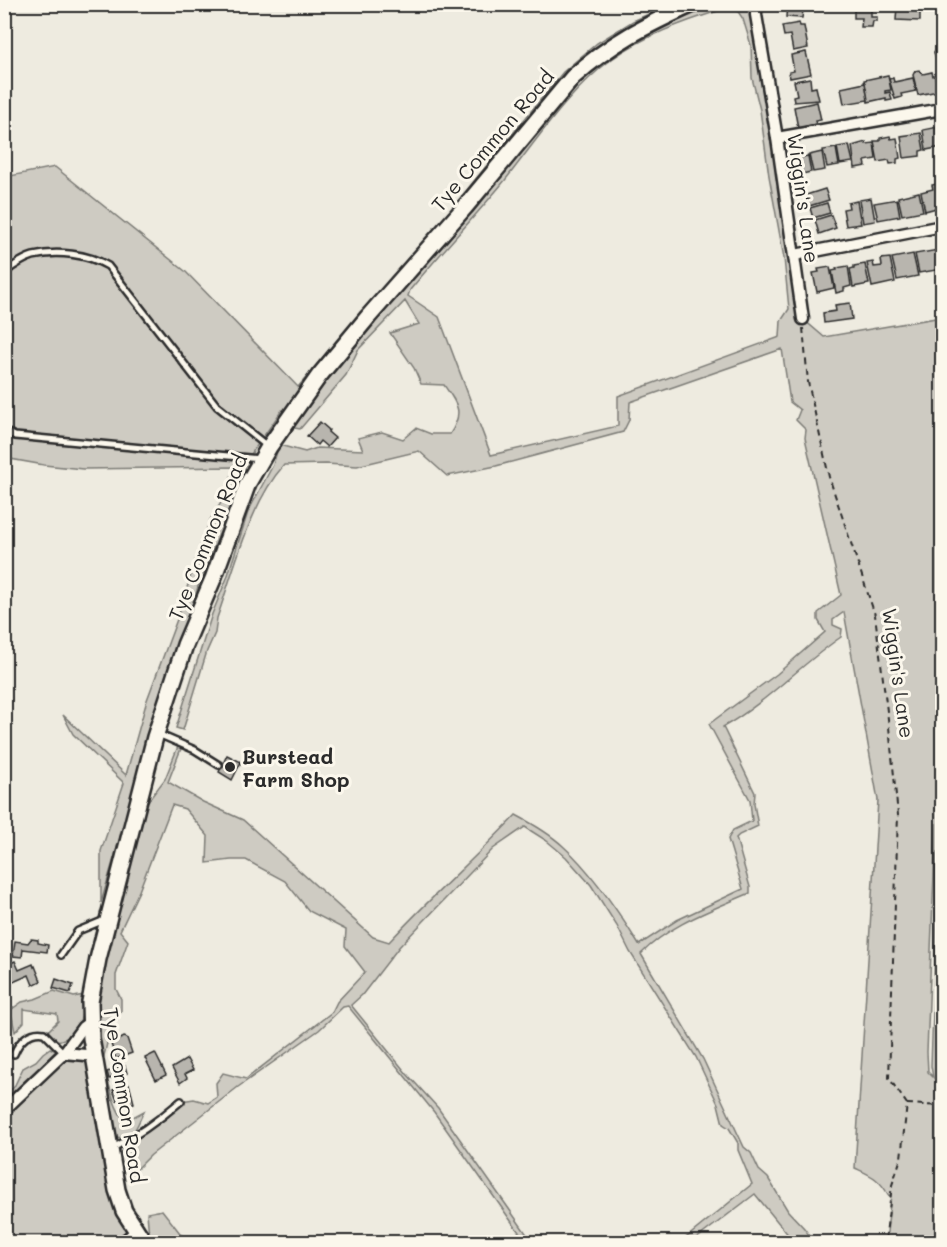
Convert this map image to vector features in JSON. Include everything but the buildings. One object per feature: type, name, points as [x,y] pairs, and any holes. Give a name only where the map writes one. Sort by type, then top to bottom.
[{"type":"street","name":"Tye Common Road","points":[[140,1236],[124,1210],[110,1150],[90,1022],[90,1002],[156,733],[185,645],[213,579],[248,483],[265,453],[319,376],[465,207],[573,77],[593,58],[641,28],[693,4]]},
{"type":"street","name":"Wiggin's Lane","points":[[756,4],[803,319]]},
{"type":"street","points":[[777,138],[942,109]]},
{"type":"street","points":[[795,255],[942,226]]},
{"type":"street","points":[[4,1110],[64,1053],[83,1027],[90,1022]]},
{"type":"street","points":[[64,1053],[96,1056]]},
{"type":"lane","points":[[4,273],[32,256],[46,254],[86,257],[108,266],[216,406],[265,453]]},
{"type":"lane","points":[[4,431],[22,436],[265,453]]},
{"type":"lane","points":[[156,733],[195,750],[219,765]]},
{"type":"lane","points":[[61,955],[78,931],[109,918]]},
{"type":"lane","points":[[14,1054],[17,1046],[26,1036],[40,1032],[44,1033],[64,1053]]},
{"type":"lane","points":[[110,1150],[134,1138],[181,1101]]},
{"type":"lane","points":[[119,1242],[140,1236]]},
{"type":"path","name":"Wiggin's Lane","points":[[803,319],[802,342],[808,382],[829,477],[875,615],[898,815],[889,1078],[907,1104]]},
{"type":"path","points":[[885,1242],[892,1185],[901,1158],[907,1104],[942,1106]]},
{"type":"shaded area","points":[[669,5],[693,5],[641,28],[581,77],[641,35],[690,13],[711,5],[753,5],[803,319],[824,337],[942,317],[942,1242],[886,1242],[891,1194],[889,1196],[875,1178],[855,1168],[878,800],[844,612],[833,620],[833,625],[842,629],[841,637],[754,707],[723,727],[755,793],[754,804],[758,826],[736,838],[750,893],[678,926],[652,943],[641,954],[703,1059],[744,1147],[751,1153],[759,1170],[768,1178],[788,1211],[814,1242],[794,1242],[755,1194],[692,1242],[681,1242],[752,1184],[738,1150],[738,1143],[729,1128],[723,1124],[718,1104],[696,1057],[591,885],[566,857],[525,827],[493,849],[399,947],[362,995],[351,1005],[438,1108],[528,1236],[521,1235],[434,1112],[348,1006],[343,1007],[319,1030],[238,1087],[151,1155],[133,1173],[118,1146],[181,1101],[194,1099],[208,1103],[217,1097],[216,1083],[223,1073],[246,1079],[332,1012],[337,1002],[365,972],[345,946],[346,930],[309,911],[285,881],[246,860],[207,863],[208,836],[185,809],[172,805],[139,891],[120,931],[128,941],[116,975],[116,989],[121,999],[121,1011],[109,1035],[103,1060],[96,1056],[90,1022],[139,813],[165,779],[179,744],[182,746],[168,782],[203,802],[243,820],[373,937],[389,942],[516,815],[558,841],[584,867],[639,945],[677,920],[743,889],[728,839],[733,830],[752,821],[750,800],[709,724],[777,674],[825,632],[818,620],[818,613],[841,595],[805,438],[806,430],[796,420],[800,410],[790,402],[782,349],[630,402],[629,420],[623,432],[496,466],[447,476],[419,451],[357,466],[284,465],[272,481],[252,517],[217,618],[215,633],[207,651],[183,730],[176,728],[212,614],[227,578],[248,512],[273,465],[279,445],[305,452],[317,448],[363,450],[358,438],[382,432],[403,439],[416,428],[431,434],[450,434],[457,420],[456,403],[444,385],[421,384],[414,368],[390,333],[419,324],[405,301],[358,350],[346,375],[300,429],[283,426],[292,413],[282,410],[251,454],[250,465],[236,467],[245,471],[198,586],[185,645],[133,793],[101,903],[101,851],[124,783],[73,734],[63,715],[126,775],[147,700],[179,614],[197,555],[210,520],[226,495],[234,467],[83,469],[5,458],[5,177],[55,167],[185,271],[298,387],[449,212],[563,72],[597,43],[633,21]],"holes":[[[721,10],[737,10],[743,19],[751,45],[752,78],[760,110],[784,258],[789,309],[781,321],[780,337],[618,396],[618,426],[491,455],[439,317],[408,296],[410,290],[506,179],[568,100],[596,72],[624,51],[651,37]],[[936,823],[936,931],[931,1066],[933,1077],[928,1072],[927,1052]]]},
{"type":"shaded area","points":[[54,991],[74,997],[84,995],[81,1019],[74,1032],[61,1040],[52,1041],[48,1031],[58,1021],[57,1014],[24,1009],[24,1022],[15,1032],[12,1017],[5,1014],[22,1002]]},
{"type":"shaded area","points":[[50,1048],[56,1051],[5,1103],[5,1094],[14,1087],[23,1068],[36,1061]]},
{"type":"shaded area","points":[[74,1056],[92,1066],[100,1079],[107,1079],[114,1103],[122,1117],[135,1116],[144,1111],[131,1134],[114,1137],[117,1190],[144,1242],[5,1242],[5,1109],[58,1060]]},
{"type":"shaded area","points":[[162,1210],[187,1242],[156,1242],[149,1236],[147,1213]]},
{"type":"place","name":"Burstead Farm Shop","points":[[230,767]]}]
